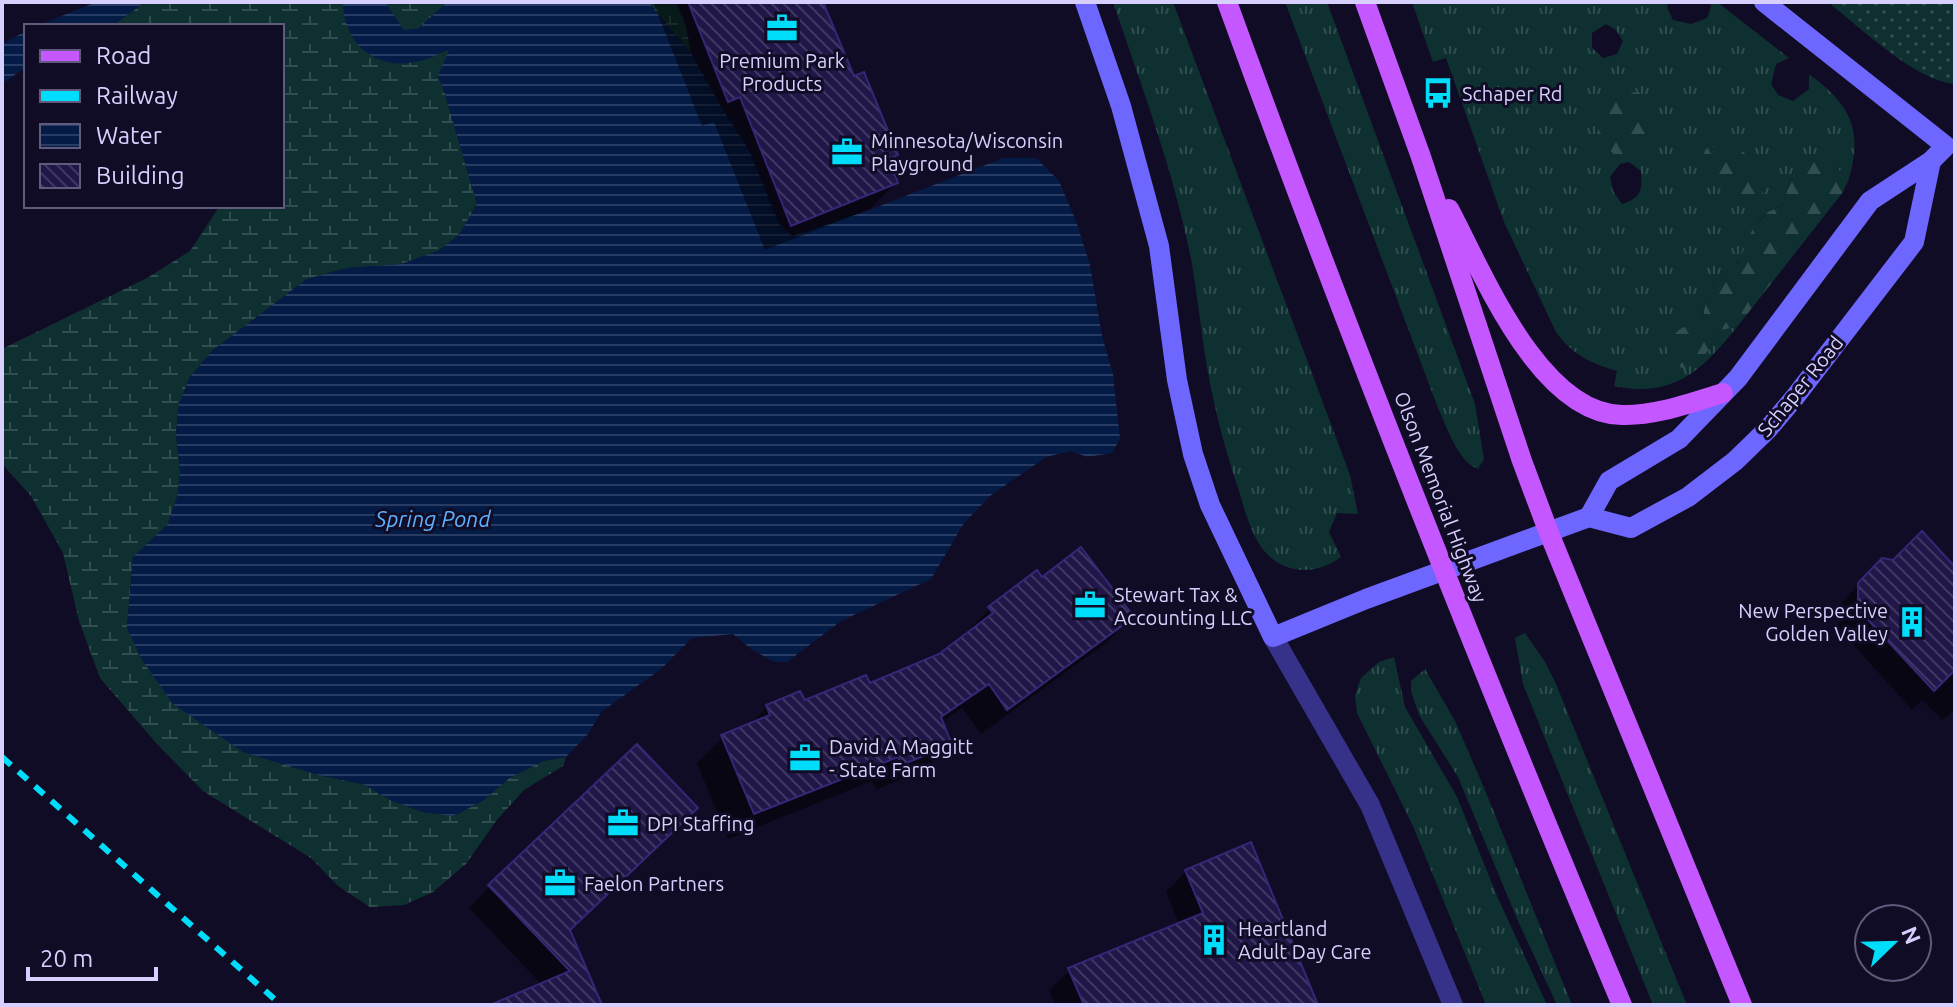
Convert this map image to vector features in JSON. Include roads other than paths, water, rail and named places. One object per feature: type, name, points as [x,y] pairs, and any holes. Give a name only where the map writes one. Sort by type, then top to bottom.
[{"type":"main road","name":"Olson Memorial Highway","points":[[1227,2],[1295,190],[1444,570],[1622,1005]]},
{"type":"main road","points":[[1365,2],[1549,533],[1742,1005]]},
{"type":"main road","points":[[1421,157],[1510,324],[1533,361],[1556,384],[1578,400],[1620,416],[1659,412],[1723,393]]},
{"type":"street","points":[[1085,2],[1121,106],[1159,246],[1177,380],[1193,454],[1210,505],[1273,637],[1370,805],[1453,1005]]},
{"type":"street","points":[[1273,637],[1589,517],[1609,481],[1679,439],[1747,367],[1870,201],[1931,161],[1951,142],[1764,2]]},
{"type":"street","name":"Schaper Road","points":[[1589,517],[1631,528],[1688,497],[1735,461],[1768,429],[1914,242],[1931,161]]},
{"type":"water","points":[[96,2],[145,2],[115,24],[42,24]]},
{"type":"water","name":"Spring Pond","points":[[343,2],[385,2],[404,30],[419,28],[447,2],[648,2],[691,53],[749,150],[779,224],[792,236],[867,211],[1003,158],[1036,158],[1059,181],[1090,265],[1102,336],[1113,374],[1120,439],[1112,453],[1087,457],[1071,451],[1046,457],[990,496],[964,523],[931,579],[841,621],[787,662],[774,662],[733,634],[692,638],[661,669],[601,712],[588,734],[566,757],[543,761],[508,779],[484,800],[453,816],[423,812],[392,801],[363,784],[322,776],[243,752],[173,704],[142,660],[127,628],[133,557],[168,524],[178,494],[180,471],[176,433],[179,404],[190,377],[213,350],[307,279],[347,268],[401,264],[438,251],[459,235],[477,204],[438,76],[449,50],[424,60],[405,63],[377,59],[356,42],[349,31]]},
{"type":"water","points":[[24,32],[24,68],[2,84],[2,44]]},
{"type":"railway","points":[[2,757],[281,1005]]},
{"type":"place","name":"Premium Park Products","points":[[782,28]]},
{"type":"place","name":"Schaper Rd","points":[[1438,93]]},
{"type":"place","name":"Minnesota/Wisconsin Playground","points":[[847,152]]},
{"type":"place","name":"Stewart Tax & Accounting LLC","points":[[1090,605]]},
{"type":"place","name":"New Perspective Golden Valley","points":[[1912,622]]},
{"type":"place","name":"David A Maggitt - State Farm","points":[[805,758]]},
{"type":"place","name":"DPI Staffing","points":[[623,823]]},
{"type":"place","name":"Faelon Partners","points":[[560,883]]},
{"type":"place","name":"Heartland Adult Day Care","points":[[1214,940]]}]
